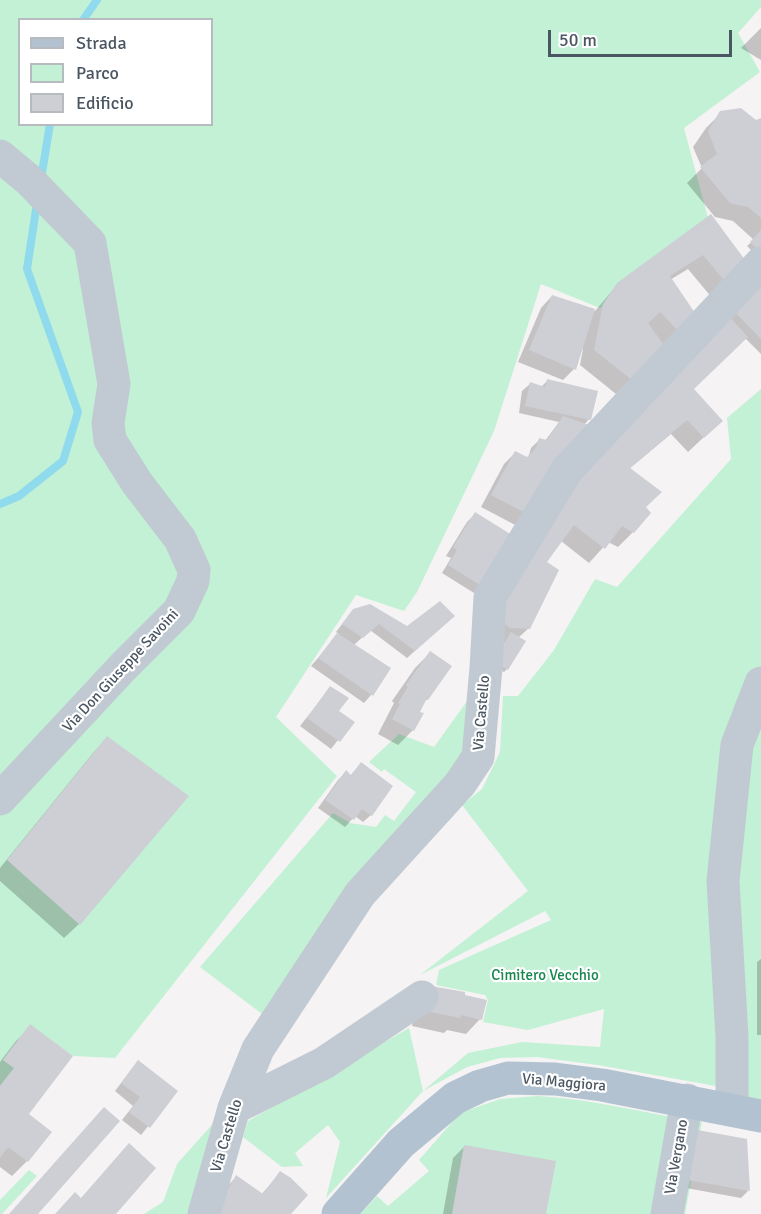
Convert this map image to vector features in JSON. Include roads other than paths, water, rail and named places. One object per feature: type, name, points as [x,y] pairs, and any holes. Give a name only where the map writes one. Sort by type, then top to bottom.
[{"type":"main road","name":"Via Maggiora","points":[[338,1214],[401,1143],[455,1098],[480,1086],[508,1078],[555,1079],[602,1085],[747,1113]]},
{"type":"street","name":"Via Don Giuseppe Savoini","points":[[0,156],[29,180],[90,243],[114,384],[108,423],[110,440],[137,483],[180,539],[194,570],[193,581],[179,611],[123,667],[0,799]]},
{"type":"street","name":"Via Castello","points":[[204,1214],[234,1108],[258,1049],[360,894],[460,784],[478,757],[490,597],[567,470],[761,263]]},
{"type":"street","name":"Via Maggiora","points":[[747,1113],[732,1037],[723,881],[737,745],[761,683]]},
{"type":"street","points":[[234,1108],[324,1063],[422,997]]},
{"type":"street","name":"Via Vergano","points":[[667,1214],[687,1100]]},
{"type":"waterway","points":[[84,18],[97,0]]},
{"type":"waterway","points":[[41,179],[50,126]]},
{"type":"waterway","points":[[0,504],[19,496],[63,461],[78,412],[27,269],[37,203]]},
{"type":"park label","name":"Cimitero Vecchio","points":[[545,976]]}]
